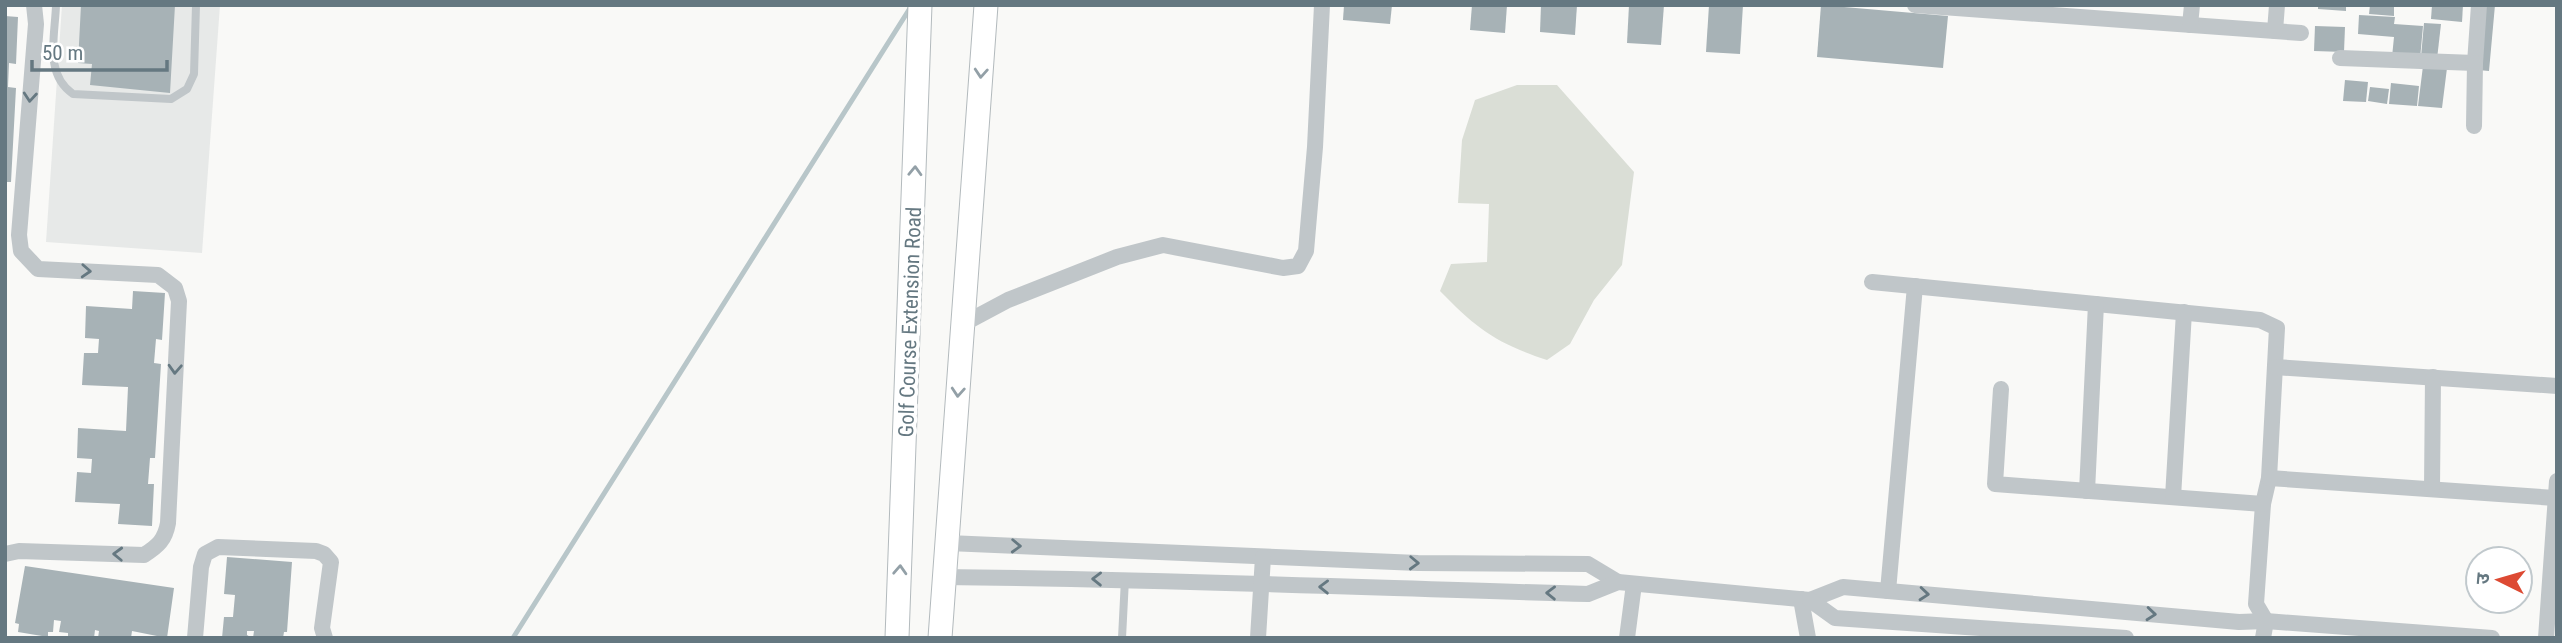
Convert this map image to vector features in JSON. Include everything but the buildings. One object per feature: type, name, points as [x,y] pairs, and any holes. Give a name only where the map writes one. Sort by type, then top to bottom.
[{"type":"main road","name":"Golf Course Extension Road","points":[[897,638],[920,5]]},
{"type":"main road","points":[[940,638],[986,5]]},
{"type":"street","points":[[5,554],[19,551],[144,555],[158,546],[166,536],[168,523],[179,301],[175,288],[158,275],[38,269],[21,251],[19,235],[36,23],[34,5]]},
{"type":"street","points":[[963,324],[1045,285],[1117,257],[1163,245],[1283,268],[1298,266],[1306,251],[1315,147],[1322,5]]},
{"type":"street","points":[[1915,5],[2301,33]]},
{"type":"street","points":[[2190,25],[2192,5]]},
{"type":"street","points":[[2274,31],[2277,5]]},
{"type":"street","points":[[2474,127],[2479,5]]},
{"type":"street","points":[[2340,58],[2475,63]]},
{"type":"street","points":[[1872,282],[2260,320],[2277,327],[2269,478],[2263,504],[2256,604],[2238,630]]},
{"type":"street","points":[[1888,591],[1915,286]]},
{"type":"street","points":[[2087,491],[2096,304]]},
{"type":"street","points":[[2173,497],[2184,312]]},
{"type":"street","points":[[2275,367],[2557,386]]},
{"type":"street","points":[[2432,488],[2433,377]]},
{"type":"street","points":[[2001,390],[1995,484],[2263,504]]},
{"type":"street","points":[[2269,478],[2555,498]]},
{"type":"street","points":[[2546,638],[2557,481]]},
{"type":"street","points":[[948,543],[1418,563],[1588,564],[1626,583],[1805,600],[1843,587],[2238,630],[2266,621],[2492,638]]},
{"type":"street","points":[[195,638],[201,567],[205,554],[218,547],[324,554],[331,562],[322,628],[325,638]]},
{"type":"street","points":[[1198,583],[1199,554]]},
{"type":"street","points":[[1258,638],[1263,557]]},
{"type":"street","points":[[944,577],[1125,579],[1261,586],[1588,594],[1626,583]]},
{"type":"street","points":[[1626,583],[1627,638]]},
{"type":"street","points":[[1805,600],[1835,618],[1935,631],[2126,638]]},
{"type":"street","points":[[1805,600],[1808,638]]},
{"type":"street","points":[[2256,604],[2266,621],[2263,638]]},
{"type":"lane","points":[[56,5],[53,71],[63,88],[73,94],[171,99],[187,89],[194,74],[196,5]]},
{"type":"lane","points":[[1122,638],[1125,579]]},
{"type":"shaded area","points":[[62,5],[220,5],[202,253],[46,242]]},
{"type":"shaded area","points":[[1517,85],[1557,85],[1634,172],[1622,265],[1594,300],[1570,344],[1547,360],[1500,341],[1465,315],[1440,291],[1451,264],[1487,262],[1489,204],[1458,203],[1462,140],[1475,100]]},
{"type":"waterway","points":[[513,638],[912,5]]}]
